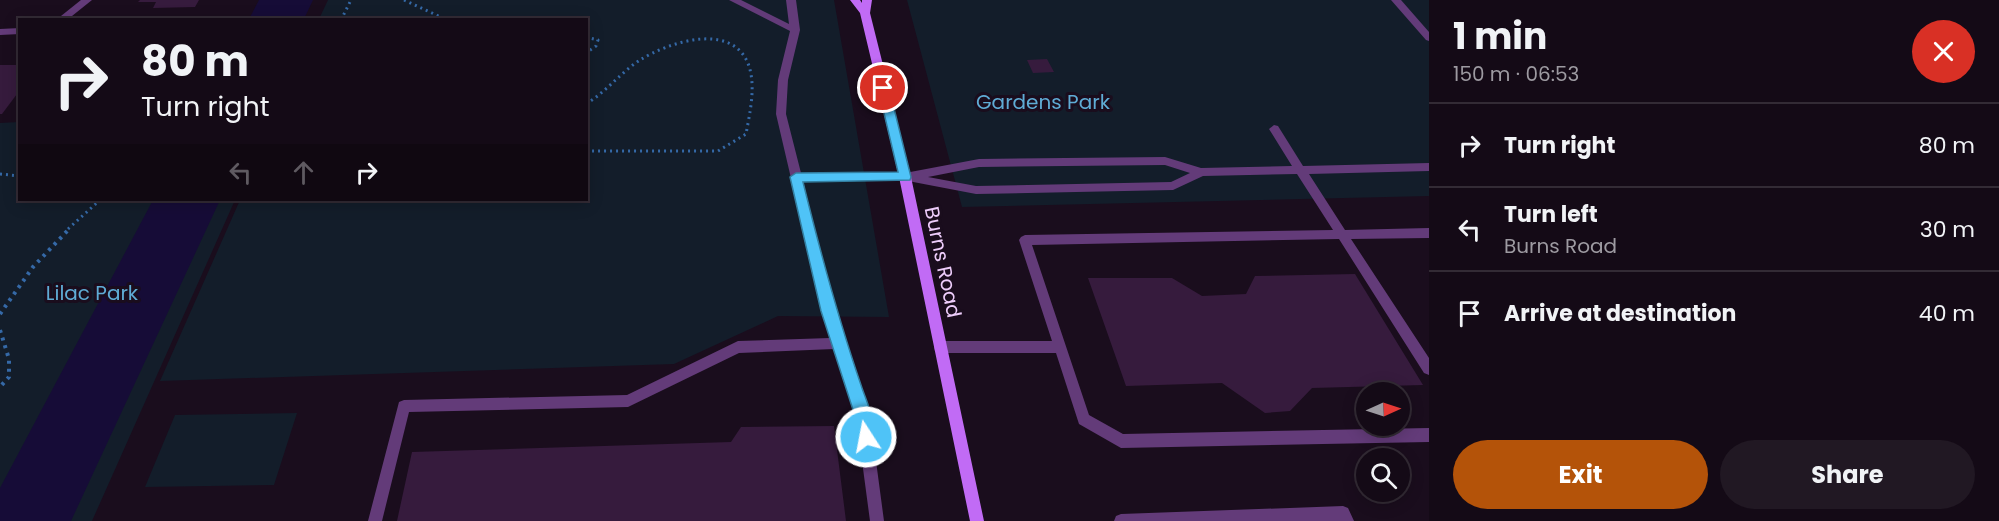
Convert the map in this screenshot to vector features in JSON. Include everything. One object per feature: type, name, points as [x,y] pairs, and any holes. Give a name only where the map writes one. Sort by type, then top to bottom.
[{"type":"street","points":[[63,18],[87,0]]},
{"type":"street","points":[[734,0],[795,30]]},
{"type":"street","points":[[791,0],[795,30],[783,80],[781,114],[828,311],[863,416],[877,521]]},
{"type":"street","name":"Burns Road","points":[[855,0],[865,13]]},
{"type":"street","name":"Burns Road","points":[[867,0],[865,13],[905,177],[977,521]]},
{"type":"street","points":[[1396,0],[1429,38]]},
{"type":"street","points":[[0,32],[18,31]]},
{"type":"street","points":[[1274,129],[1429,369]]},
{"type":"street","points":[[905,177],[979,163],[1165,161],[1200,172],[1429,167]]},
{"type":"street","points":[[796,177],[905,177],[976,190],[1173,186],[1200,172]]},
{"type":"street","points":[[1429,233],[1025,240],[1084,419],[1121,441],[1429,435]]},
{"type":"street","points":[[375,521],[404,406],[628,401],[738,347],[839,343]]},
{"type":"street","points":[[940,347],[1059,346]]},
{"type":"street","points":[[1121,521],[1343,513],[1347,521]]},
{"type":"path","points":[[343,18],[351,0]]},
{"type":"path","points":[[404,0],[443,18]]},
{"type":"path","points":[[588,38],[598,40],[596,46],[588,52]]},
{"type":"path","points":[[588,103],[603,94],[637,62],[673,43],[705,39],[727,43],[737,46],[748,65],[752,100],[746,134],[718,151],[588,152]]},
{"type":"path","points":[[0,174],[18,176]]},
{"type":"path","points":[[0,314],[11,294],[50,246],[99,201]]},
{"type":"path","points":[[0,330],[9,359],[9,376],[0,387]]},
{"type":"green space","points":[[328,0],[834,0],[889,317],[778,316],[674,364],[160,381],[240,201],[588,201],[588,18],[319,18]]},
{"type":"green space","name":"Gardens Park","points":[[907,0],[1429,0],[1429,196],[962,207]]},
{"type":"green space","name":"Lilac Park","points":[[18,122],[18,201],[235,201],[92,521],[0,521],[0,123]]},
{"type":"green space","points":[[297,413],[274,485],[145,487],[175,415]]},
{"type":"shaded area","points":[[259,0],[313,0],[304,18],[250,18]]},
{"type":"shaded area","points":[[152,201],[220,201],[71,521],[0,521],[0,488]]},
{"type":"building","points":[[140,0],[199,0],[195,7],[153,8],[156,2],[138,2]]},
{"type":"building","points":[[1047,59],[1054,72],[1033,73],[1027,60]]},
{"type":"building","points":[[0,65],[18,65],[18,93],[0,114]]},
{"type":"building","points":[[1355,274],[1423,385],[1410,385],[1410,382],[1356,382],[1356,387],[1312,388],[1290,411],[1265,413],[1222,383],[1126,386],[1088,278],[1172,278],[1202,296],[1246,294],[1255,276]]},
{"type":"building","points":[[834,426],[846,521],[397,521],[412,452],[731,442],[741,427]]},
{"type":"route","points":[[866,437],[863,416],[828,311],[796,177],[905,177],[883,88]]}]
